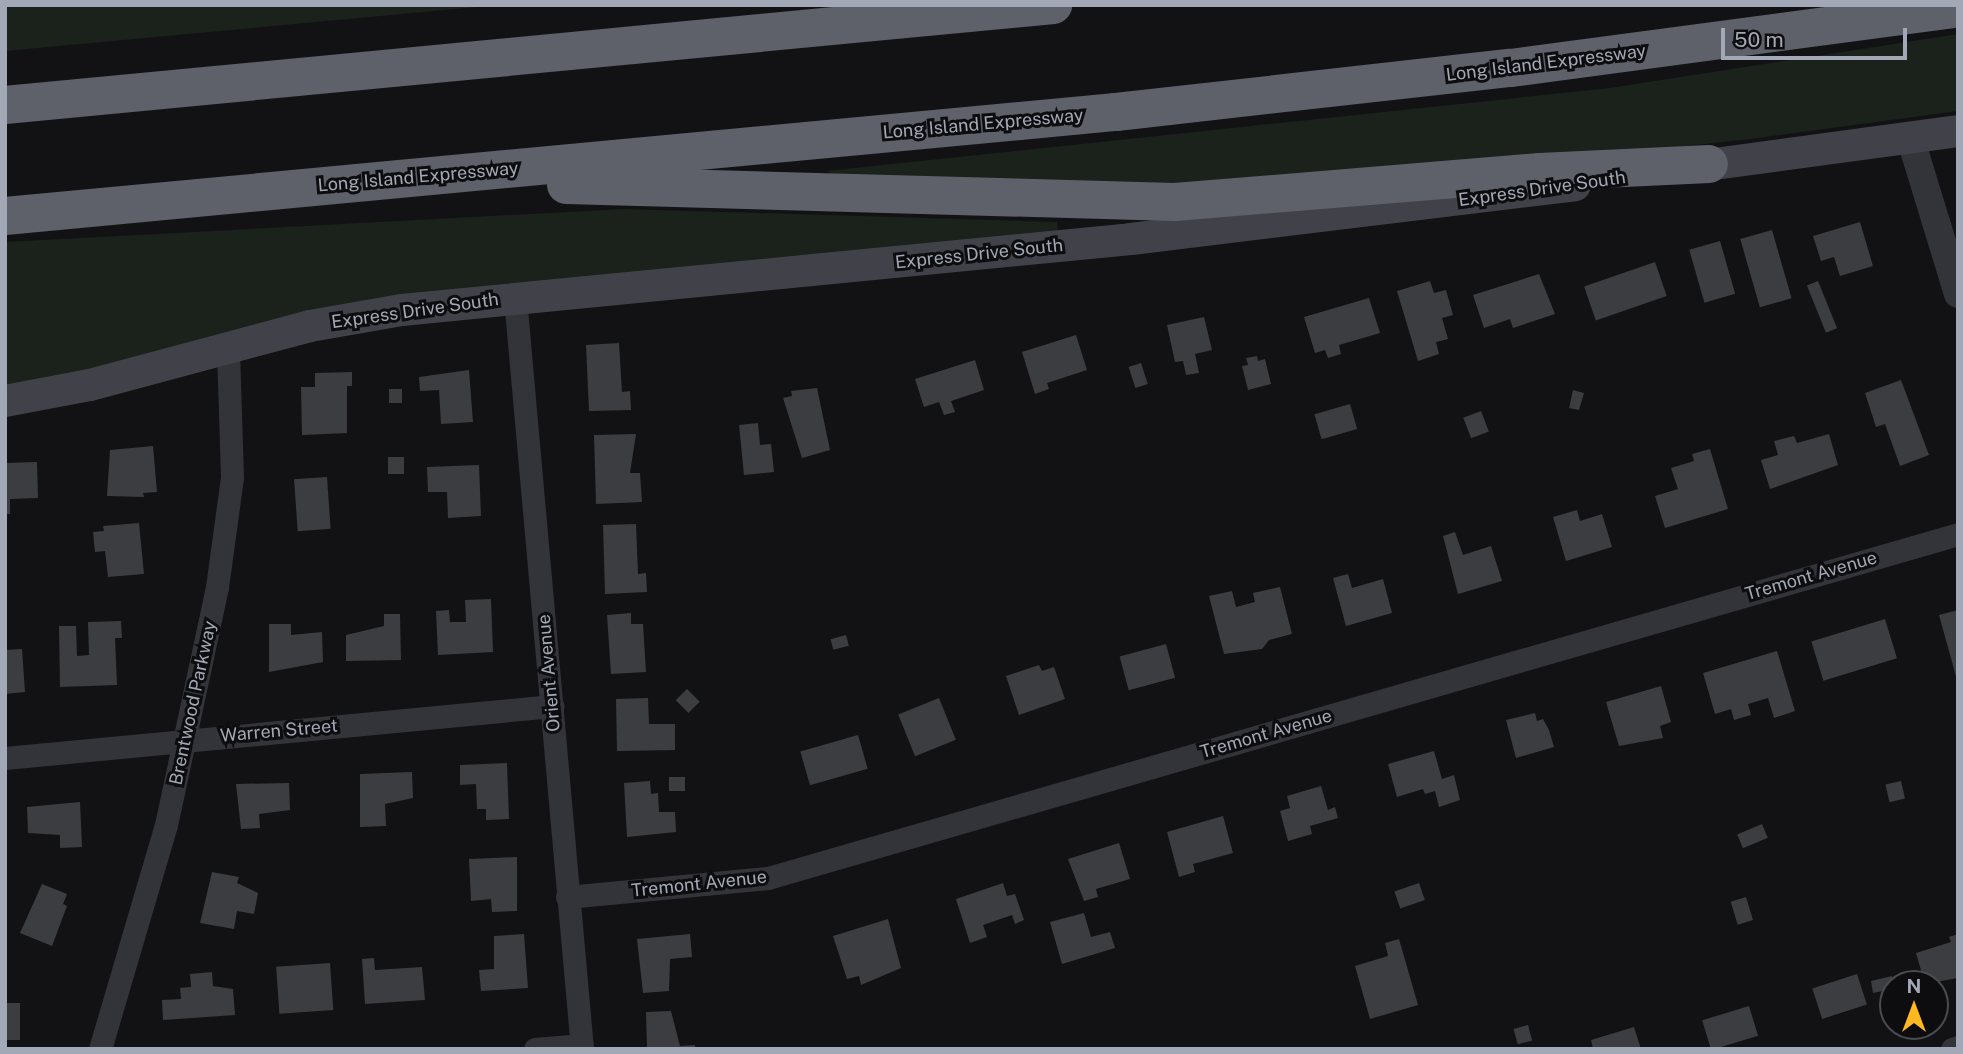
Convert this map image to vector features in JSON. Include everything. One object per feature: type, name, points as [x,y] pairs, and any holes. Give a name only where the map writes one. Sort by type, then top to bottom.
[{"type":"highway","points":[[303,78],[814,5]]},
{"type":"highway","points":[[5,105],[1053,5]]},
{"type":"highway","name":"Long Island Expressway","points":[[5,216],[1129,110],[1511,68],[1958,8]]},
{"type":"highway","points":[[81,209],[525,185],[1213,201],[1540,172],[1709,164]]},
{"type":"main road","name":"Express Drive South","points":[[5,401],[90,385],[354,317],[515,298],[1130,239],[1536,191],[1709,164],[1958,131]]},
{"type":"street","points":[[1910,137],[1958,294]]},
{"type":"street","name":"Orient Avenue","points":[[515,298],[582,1047]]},
{"type":"street","name":"Brentwood Parkway","points":[[100,1049],[187,740],[217,587],[232,477],[228,348]]},
{"type":"street","name":"Tremont Avenue","points":[[567,897],[768,878],[1958,534]]},
{"type":"street","name":"Warren Street","points":[[5,758],[553,706]]},
{"type":"street","points":[[535,1049],[582,1047]]},
{"type":"street","points":[[1952,1049],[1958,1047]]},
{"type":"shaded area","points":[[5,5],[499,5],[5,51]]},
{"type":"shaded area","points":[[1958,34],[1958,111],[1742,140],[1253,191],[856,182],[826,171],[1610,88]]},
{"type":"shaded area","points":[[625,209],[1057,222],[1058,235],[376,302],[109,371],[5,388],[5,242]]},
{"type":"building","points":[[1860,222],[1873,266],[1840,276],[1834,257],[1821,261],[1813,236]]},
{"type":"building","points":[[1772,230],[1792,298],[1760,307],[1740,239]]},
{"type":"building","points":[[1720,241],[1735,294],[1704,303],[1689,250]]},
{"type":"building","points":[[1655,262],[1667,296],[1596,320],[1584,286]]},
{"type":"building","points":[[1539,274],[1555,314],[1513,328],[1510,319],[1484,328],[1473,295]]},
{"type":"building","points":[[1430,281],[1434,293],[1446,290],[1453,315],[1442,318],[1448,339],[1436,342],[1439,354],[1418,361],[1397,291]]},
{"type":"building","points":[[1818,281],[1837,328],[1826,333],[1807,285]]},
{"type":"building","points":[[1369,298],[1380,333],[1339,345],[1341,354],[1328,358],[1325,350],[1315,353],[1304,317]]},
{"type":"building","points":[[1204,317],[1212,350],[1195,354],[1199,373],[1186,375],[1183,361],[1175,362],[1167,325]]},
{"type":"building","points":[[1076,335],[1087,370],[1047,383],[1049,389],[1035,394],[1022,352]]},
{"type":"building","points":[[619,343],[622,392],[630,391],[631,410],[589,411],[586,345]]},
{"type":"building","points":[[1257,356],[1258,361],[1265,359],[1271,384],[1248,390],[1242,366],[1248,365],[1246,358]]},
{"type":"building","points":[[975,360],[984,390],[951,401],[955,412],[944,415],[939,402],[924,407],[915,379]]},
{"type":"building","points":[[1141,363],[1148,384],[1135,388],[1129,367]]},
{"type":"building","points":[[469,370],[473,422],[441,424],[439,390],[420,391],[419,377]]},
{"type":"building","points":[[352,372],[352,386],[347,386],[347,433],[302,435],[301,387],[315,387],[315,373]]},
{"type":"building","points":[[1901,380],[1929,455],[1900,466],[1885,424],[1876,427],[1865,393]]},
{"type":"building","points":[[817,388],[830,450],[802,458],[783,398],[792,396],[791,391]]},
{"type":"building","points":[[389,389],[402,389],[402,403],[389,403]]},
{"type":"building","points":[[1573,390],[1584,393],[1579,410],[1569,408]]},
{"type":"building","points":[[1350,404],[1357,429],[1322,439],[1314,414]]},
{"type":"building","points":[[1481,411],[1489,432],[1471,438],[1463,418]]},
{"type":"building","points":[[758,423],[760,445],[771,444],[774,472],[744,475],[739,425]]},
{"type":"building","points":[[636,434],[630,473],[640,473],[642,502],[596,504],[594,435]]},
{"type":"building","points":[[1829,434],[1838,465],[1770,489],[1761,460],[1778,455],[1774,441],[1794,436],[1797,443]]},
{"type":"building","points":[[153,446],[157,492],[143,493],[144,497],[107,496],[110,450]]},
{"type":"building","points":[[1710,449],[1728,509],[1665,528],[1655,496],[1678,489],[1671,468],[1694,461],[1692,454]]},
{"type":"building","points":[[388,457],[404,457],[404,474],[388,474]]},
{"type":"building","points":[[37,462],[38,498],[10,499],[10,514],[5,514],[5,463]]},
{"type":"building","points":[[479,465],[481,516],[448,518],[447,492],[428,492],[427,467]]},
{"type":"building","points":[[327,477],[331,529],[298,531],[294,479]]},
{"type":"building","points":[[1577,510],[1580,521],[1602,514],[1612,547],[1566,561],[1553,517]]},
{"type":"building","points":[[139,523],[144,574],[108,577],[105,551],[95,552],[93,532],[104,531],[103,526]]},
{"type":"building","points":[[636,524],[638,574],[646,573],[647,592],[605,594],[603,525]]},
{"type":"building","points":[[1455,532],[1463,555],[1491,546],[1502,581],[1458,594],[1443,536]]},
{"type":"building","points":[[1348,574],[1352,588],[1383,579],[1392,613],[1346,626],[1333,578]]},
{"type":"building","points":[[1280,587],[1292,634],[1269,640],[1262,649],[1224,654],[1209,596],[1232,591],[1236,607],[1255,602],[1253,593]]},
{"type":"building","points":[[491,599],[493,652],[438,655],[436,611],[449,610],[450,622],[466,622],[465,600]]},
{"type":"building","points":[[1958,610],[1958,680],[1957,680],[1939,615]]},
{"type":"building","points":[[631,613],[631,624],[643,624],[646,672],[611,674],[607,615]]},
{"type":"building","points":[[384,614],[400,614],[401,660],[346,661],[346,635],[384,626]]},
{"type":"building","points":[[1885,619],[1897,658],[1823,681],[1811,642]]},
{"type":"building","points":[[121,621],[122,638],[115,638],[117,685],[60,687],[59,626],[76,626],[77,656],[89,655],[88,622]]},
{"type":"building","points":[[269,624],[291,624],[291,635],[322,632],[323,662],[269,672]]},
{"type":"building","points":[[846,635],[849,646],[833,650],[831,639]]},
{"type":"building","points":[[1166,644],[1175,678],[1129,690],[1120,656]]},
{"type":"building","points":[[22,649],[25,692],[5,694],[5,650]]},
{"type":"building","points":[[1777,651],[1795,711],[1774,718],[1768,698],[1748,704],[1751,715],[1734,720],[1731,709],[1715,714],[1703,673]]},
{"type":"building","points":[[1039,665],[1042,671],[1054,667],[1065,699],[1019,715],[1006,676]]},
{"type":"building","points":[[1661,686],[1671,722],[1660,726],[1663,738],[1619,746],[1606,702]]},
{"type":"building","points":[[687,689],[700,702],[688,713],[676,700]]},
{"type":"building","points":[[648,698],[649,724],[675,724],[675,750],[617,751],[616,699]]},
{"type":"building","points":[[939,698],[956,740],[915,756],[898,714]]},
{"type":"building","points":[[1535,713],[1537,721],[1543,719],[1554,747],[1516,758],[1506,720]]},
{"type":"building","points":[[858,735],[868,769],[810,785],[800,752]]},
{"type":"building","points":[[1434,751],[1442,779],[1454,775],[1460,800],[1439,807],[1435,791],[1425,794],[1423,789],[1397,797],[1388,764]]},
{"type":"building","points":[[507,763],[509,819],[486,820],[486,809],[477,809],[476,784],[460,785],[460,765]]},
{"type":"building","points":[[412,772],[413,798],[385,804],[386,826],[360,827],[360,774]]},
{"type":"building","points":[[669,777],[685,777],[685,791],[669,791]]},
{"type":"building","points":[[650,781],[651,794],[658,793],[659,812],[675,812],[676,832],[627,837],[624,783]]},
{"type":"building","points":[[1901,781],[1905,799],[1889,802],[1885,785]]},
{"type":"building","points":[[289,783],[290,810],[259,814],[260,828],[241,829],[236,784]]},
{"type":"building","points":[[1321,786],[1328,810],[1335,807],[1338,818],[1310,826],[1312,834],[1288,841],[1280,811],[1290,808],[1287,796]]},
{"type":"building","points":[[80,802],[82,847],[60,848],[60,835],[28,833],[27,807]]},
{"type":"building","points":[[1223,816],[1233,853],[1193,864],[1195,872],[1179,877],[1167,832]]},
{"type":"building","points":[[1762,824],[1768,838],[1743,848],[1737,835]]},
{"type":"building","points":[[1119,843],[1130,879],[1096,889],[1098,897],[1084,901],[1068,859]]},
{"type":"building","points":[[517,857],[517,911],[492,912],[491,899],[471,901],[469,859]]},
{"type":"building","points":[[212,872],[239,877],[237,883],[258,893],[254,914],[237,911],[234,929],[200,923]]},
{"type":"building","points":[[1003,883],[1007,896],[1015,894],[1024,920],[1015,924],[1012,915],[983,925],[987,937],[970,943],[956,899]]},
{"type":"building","points":[[1419,883],[1425,900],[1400,908],[1394,891]]},
{"type":"building","points":[[42,884],[67,894],[63,904],[67,906],[52,946],[20,933]]},
{"type":"building","points":[[1746,897],[1753,920],[1738,925],[1731,902]]},
{"type":"building","points":[[1084,913],[1091,937],[1110,932],[1115,948],[1062,964],[1050,922]]},
{"type":"building","points":[[888,919],[901,968],[861,985],[859,976],[847,979],[833,936]]},
{"type":"building","points":[[524,934],[528,988],[481,991],[479,970],[494,969],[494,936]]},
{"type":"building","points":[[690,934],[692,957],[670,959],[669,991],[643,993],[637,939]]},
{"type":"building","points":[[1958,934],[1958,978],[1949,980],[1949,970],[1921,970],[1916,953],[1951,942],[1949,937]]},
{"type":"building","points":[[1399,939],[1418,1005],[1370,1019],[1355,966],[1388,956],[1385,943]]},
{"type":"building","points":[[374,958],[375,970],[422,967],[425,1000],[365,1004],[362,959]]},
{"type":"building","points":[[330,963],[333,1010],[279,1014],[276,967]]},
{"type":"building","points":[[212,972],[213,986],[233,989],[235,1015],[163,1020],[162,1000],[181,999],[180,988],[191,987],[190,974]]},
{"type":"building","points":[[1857,974],[1867,1004],[1822,1019],[1812,989]]},
{"type":"building","points":[[1879,979],[1879,992],[1873,993],[1871,981]]},
{"type":"building","points":[[5,1003],[20,1003],[20,1040],[5,1040]]},
{"type":"building","points":[[1749,1006],[1758,1036],[1711,1049],[1702,1020]]},
{"type":"building","points":[[671,1011],[680,1046],[695,1045],[695,1049],[647,1049],[646,1012]]},
{"type":"building","points":[[1528,1025],[1532,1040],[1518,1044],[1514,1029]]},
{"type":"building","points":[[1634,1027],[1641,1049],[1593,1049],[1591,1040]]}]
